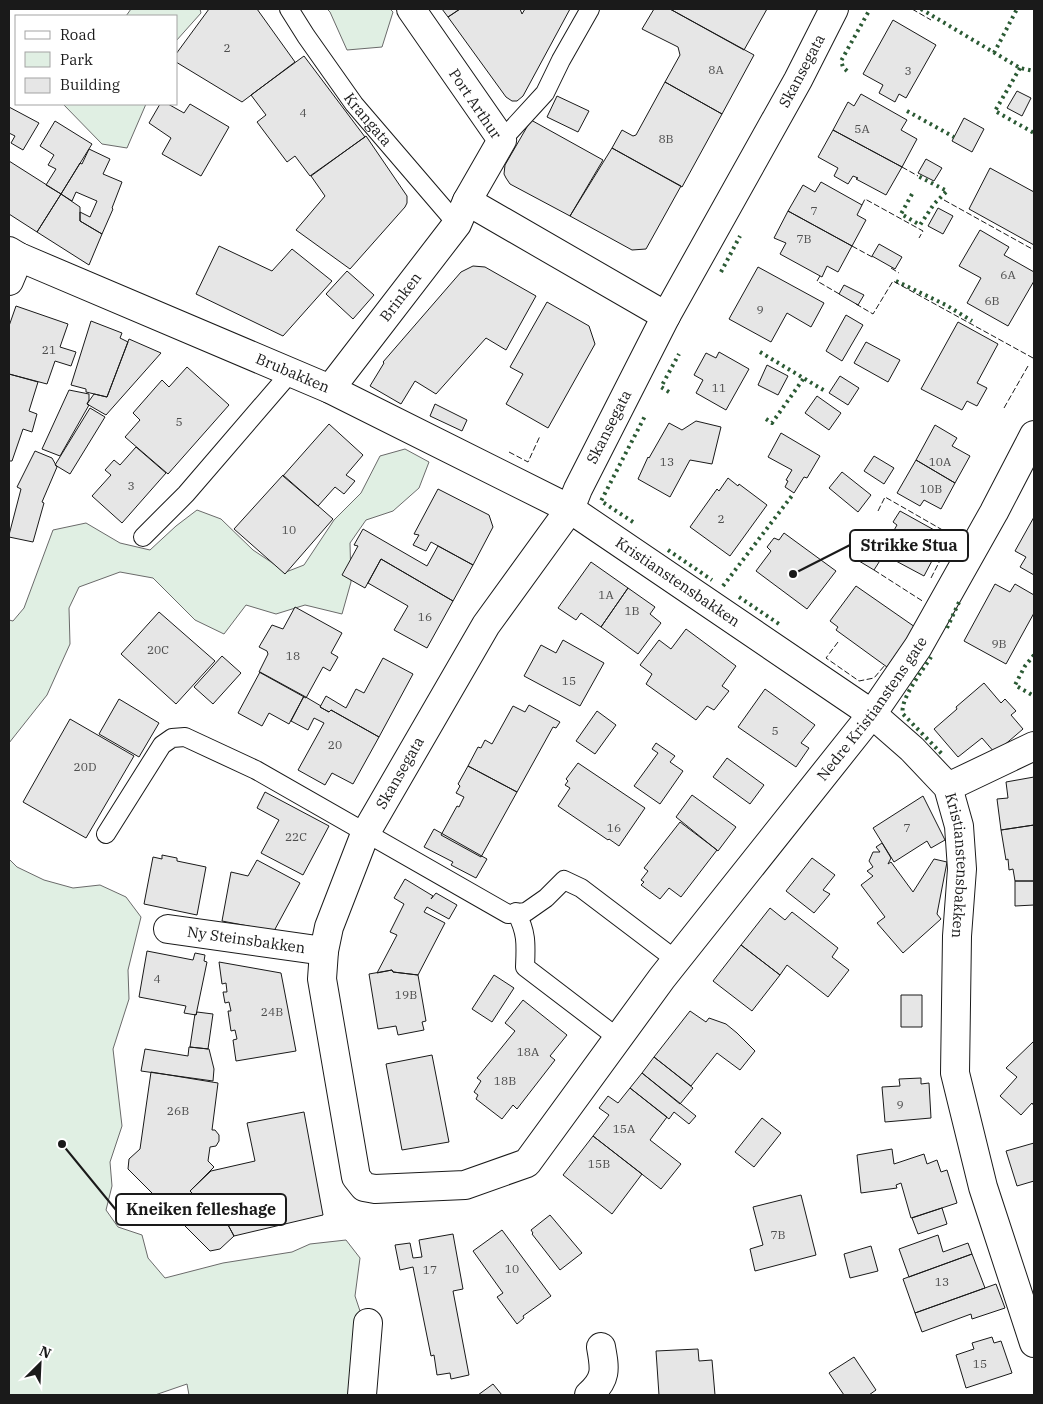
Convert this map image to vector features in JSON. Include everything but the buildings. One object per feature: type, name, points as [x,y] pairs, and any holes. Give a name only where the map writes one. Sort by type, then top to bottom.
[{"type":"street","name":"Port Arthur","points":[[411,9],[502,140],[462,213]]},
{"type":"street","name":"Skansegata","points":[[364,1186],[356,1177],[322,979],[324,951],[329,928],[365,834],[486,626],[570,509],[578,489],[666,316],[798,80],[834,9]]},
{"type":"street","name":"Krangata","points":[[462,213],[666,316]]},
{"type":"street","name":"Brinken","points":[[330,389],[462,213]]},
{"type":"street","name":"Brubakken","points":[[12,263],[330,389],[570,509]]},
{"type":"street","name":"Nedre Kristianstens gate","points":[[364,1186],[375,1189],[465,1186],[526,1163],[676,960],[872,714],[918,648],[994,512],[1034,435]]},
{"type":"street","name":"Kristianstensbakken","points":[[570,509],[872,714],[912,749],[948,788],[959,826],[962,869],[957,936],[954,1073],[983,1187],[1034,1343]]},
{"type":"street","points":[[948,788],[1034,746]]},
{"type":"street","name":"Ny Steinsbakken","points":[[168,929],[324,951]]},
{"type":"street","points":[[362,1395],[368,1323]]},
{"type":"street","points":[[589,1395],[602,1382],[605,1369],[602,1347]]},
{"type":"lane","name":"Krangata","points":[[289,9],[354,104],[462,213]]},
{"type":"lane","points":[[502,140],[545,93],[590,9]]},
{"type":"lane","points":[[143,537],[186,494],[291,372]]},
{"type":"lane","points":[[106,834],[162,745],[172,738],[186,737],[256,770],[508,914],[526,912],[546,898],[564,880],[581,888],[676,960]]},
{"type":"lane","points":[[516,912],[523,926],[527,942],[525,967],[618,1038]]},
{"type":"green space","points":[[131,9],[200,9],[201,13],[178,39],[178,15],[127,15]]},
{"type":"green space","points":[[327,9],[390,9],[393,12],[382,47],[347,50]]},
{"type":"green space","points":[[64,105],[146,105],[127,148],[102,144]]},
{"type":"green space","points":[[405,449],[429,462],[419,488],[393,511],[366,520],[350,543],[351,582],[342,614],[305,605],[276,614],[246,605],[224,634],[195,620],[153,578],[120,572],[79,587],[69,608],[70,644],[47,695],[9,743],[9,620],[13,621],[24,608],[53,530],[86,523],[120,543],[150,550],[197,510],[221,519],[253,550],[286,572],[304,565],[334,520],[361,493],[380,456]]},
{"type":"green space","points":[[9,859],[17,867],[44,880],[73,888],[100,885],[126,897],[141,917],[128,970],[129,999],[113,1049],[122,1126],[110,1162],[112,1186],[106,1210],[118,1227],[142,1235],[148,1258],[165,1278],[223,1263],[292,1252],[310,1244],[346,1240],[360,1258],[355,1296],[361,1314],[357,1395],[189,1395],[187,1384],[155,1395],[9,1395]]},
{"type":"hedge","points":[[847,71],[841,61],[870,9]]},
{"type":"hedge","points":[[921,9],[1020,68],[1034,71]]},
{"type":"hedge","points":[[994,53],[1017,9]]},
{"type":"hedge","points":[[1020,68],[995,111],[1034,133]]},
{"type":"hedge","points":[[907,111],[954,137]]},
{"type":"hedge","points":[[912,194],[901,214],[920,225],[934,204],[947,191],[918,176]]},
{"type":"hedge","points":[[721,272],[740,236]]},
{"type":"hedge","points":[[896,281],[946,305],[972,321]]},
{"type":"hedge","points":[[760,352],[825,391]]},
{"type":"hedge","points":[[669,392],[661,387],[679,354]]},
{"type":"hedge","points":[[766,419],[772,423],[804,378]]},
{"type":"hedge","points":[[633,522],[601,501],[646,414]]},
{"type":"hedge","points":[[723,586],[794,493]]},
{"type":"hedge","points":[[668,550],[712,580]]},
{"type":"hedge","points":[[739,597],[782,626]]},
{"type":"hedge","points":[[947,628],[960,600]]},
{"type":"hedge","points":[[1034,655],[1025,666],[1015,685],[1034,696]]},
{"type":"hedge","points":[[931,657],[908,693],[903,714],[942,754]]},
{"type":"fence","points":[[912,9],[931,20]]},
{"type":"fence","points":[[902,167],[918,176]]},
{"type":"fence","points":[[862,205],[865,199],[923,231],[919,238]]},
{"type":"fence","points":[[944,200],[1034,250]]},
{"type":"fence","points":[[852,246],[874,258]]},
{"type":"fence","points":[[891,268],[899,273]]},
{"type":"fence","points":[[820,276],[817,281],[841,295]]},
{"type":"fence","points":[[856,304],[873,314],[893,281],[1033,358]]},
{"type":"fence","points":[[1004,408],[1028,366]]},
{"type":"fence","points":[[509,452],[528,462],[540,436]]},
{"type":"fence","points":[[878,511],[885,497],[953,536]]},
{"type":"fence","points":[[931,578],[949,543]]},
{"type":"fence","points":[[874,570],[924,602]]},
{"type":"fence","points":[[838,642],[826,658],[859,681],[874,678],[885,665]]},
{"type":"place","name":"Strikke Stua","points":[[793,574]]},
{"type":"place","name":"Kneiken felleshage","points":[[62,1144]]}]
